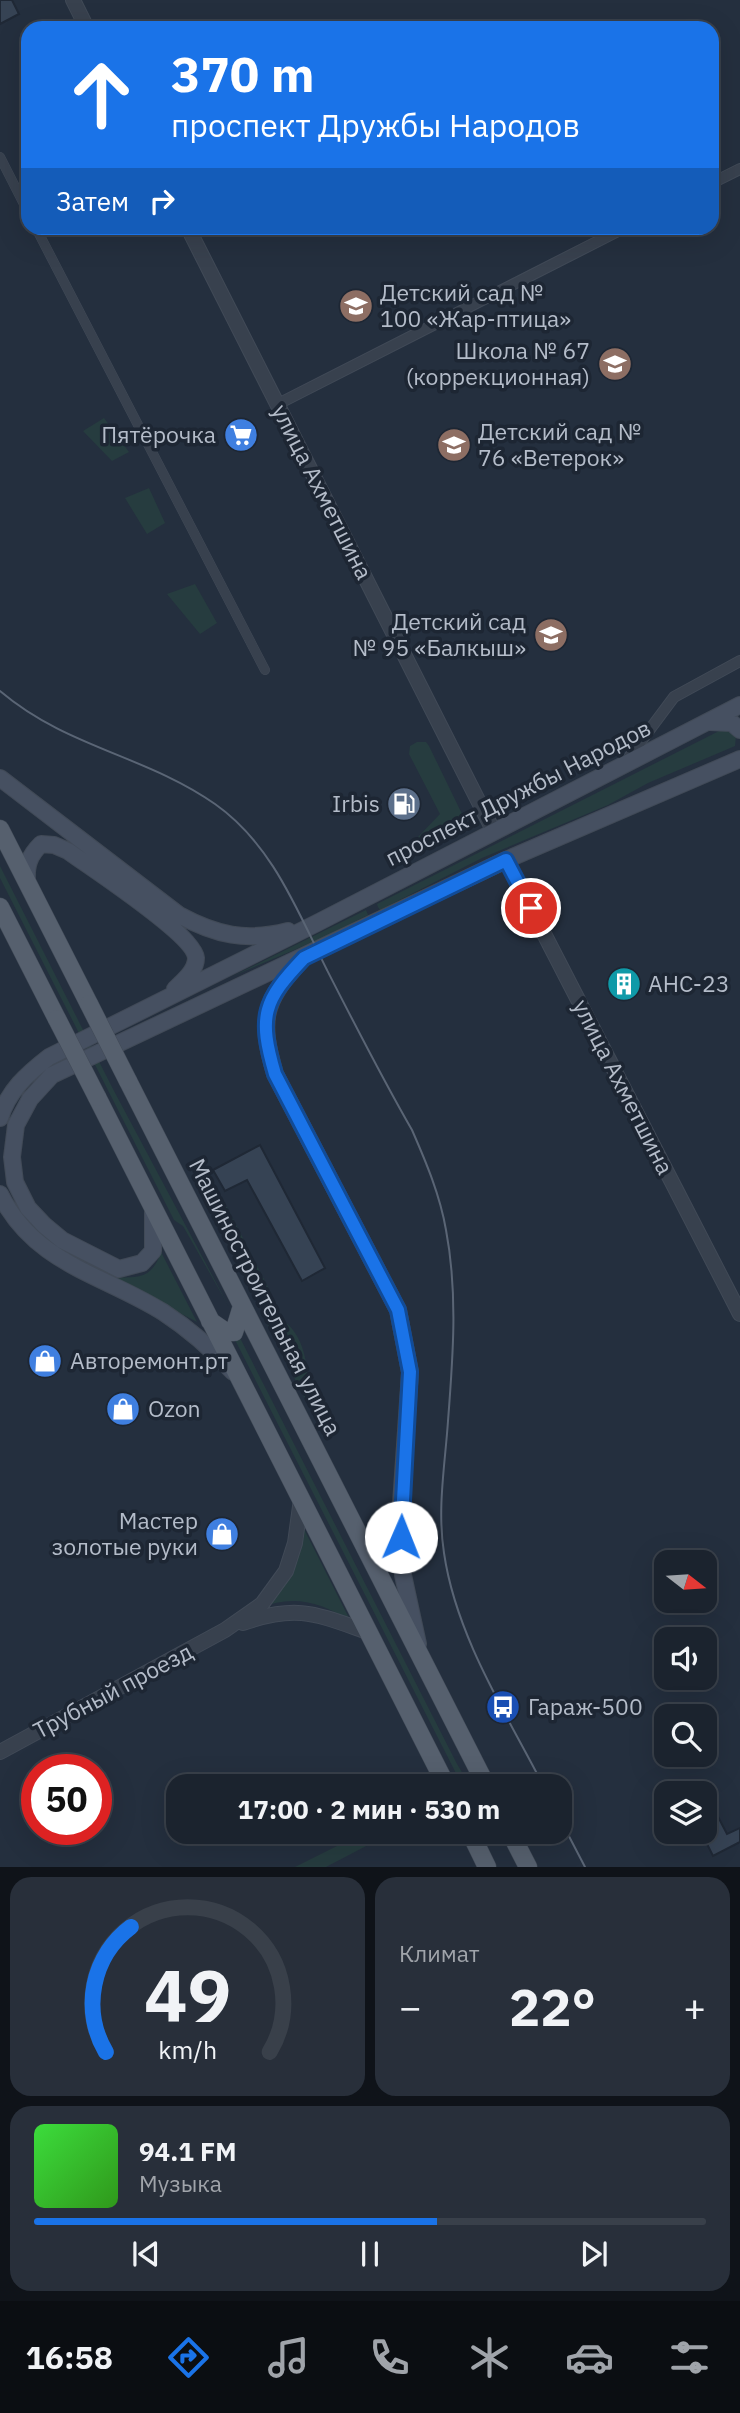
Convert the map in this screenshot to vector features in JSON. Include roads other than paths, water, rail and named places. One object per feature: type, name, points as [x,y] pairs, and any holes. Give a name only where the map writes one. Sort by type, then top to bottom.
[{"type":"main road","name":"проспект Дружбы Народов","points":[[317,923],[740,705]]},
{"type":"main road","points":[[706,722],[732,723],[740,730]]},
{"type":"main road","points":[[153,1209],[153,1251],[142,1263],[119,1269],[62,1240],[28,1209],[15,1182],[12,1157],[16,1125],[30,1098],[52,1075],[304,958],[506,860],[734,762],[740,750]]},
{"type":"main road","points":[[0,778],[179,915],[208,930],[235,937],[278,933],[317,923]]},
{"type":"main road","name":"Машиностроительная улица","points":[[0,829],[480,1774]]},
{"type":"main road","points":[[27,882],[26,865],[33,852],[41,844],[54,845],[68,851],[174,928],[190,945],[196,957],[193,970],[165,998]]},
{"type":"main road","points":[[377,890],[371,905],[372,911],[376,915],[388,917]]},
{"type":"main road","points":[[0,907],[440,1774]]},
{"type":"main road","points":[[0,1118],[10,1093],[49,1057],[317,923]]},
{"type":"main road","points":[[304,958],[280,984],[268,1005],[265,1039],[275,1074],[398,1310],[410,1372],[400,1518],[402,1575],[421,1657]]},
{"type":"main road","points":[[0,1194],[9,1212],[38,1244],[162,1311],[218,1355],[239,1377]]},
{"type":"main road","points":[[210,1321],[226,1332],[234,1332],[242,1306]]},
{"type":"main road","points":[[476,1844],[488,1867]]},
{"type":"main road","points":[[516,1844],[528,1867]]},
{"type":"street","points":[[73,0],[84,21]]},
{"type":"street","points":[[0,157],[21,198]]},
{"type":"street","points":[[719,180],[740,169]]},
{"type":"street","points":[[40,235],[265,670]]},
{"type":"street","name":"улица Ахметшина","points":[[192,235],[493,831]]},
{"type":"street","points":[[278,404],[610,235]]},
{"type":"street","points":[[624,764],[674,696],[740,661]]},
{"type":"street","name":"улица Ахметшина","points":[[506,860],[740,1314]]},
{"type":"street","points":[[225,1630],[262,1604],[286,1571],[295,1543],[301,1499]]},
{"type":"street","points":[[225,1630],[280,1612],[301,1612],[323,1615],[368,1632]]},
{"type":"street","name":"Трубный проезд","points":[[0,1752],[225,1630]]},
{"type":"tram line","points":[[0,691],[52,726],[188,787],[215,804],[252,838],[281,880],[412,1130],[440,1204],[452,1277],[453,1349],[441,1520],[450,1584],[459,1614],[484,1673],[537,1774]]},
{"type":"tram line","points":[[572,1842],[585,1867]]},
{"type":"place","name":"Детский сад № 100 «Жар-птица»","points":[[356,306]]},
{"type":"place","name":"Школа № 67 (коррекционная)","points":[[615,364]]},
{"type":"place","name":"Пятёрочка","points":[[241,435]]},
{"type":"place","name":"Детский сад № 76 «Ветерок»","points":[[454,445]]},
{"type":"place","name":"Детский сад № 95 «Балкыш»","points":[[551,635]]},
{"type":"place","name":"Irbis","points":[[404,804]]},
{"type":"place","name":"АНС-23","points":[[624,984]]},
{"type":"place","name":"Авторемонт.рт","points":[[45,1361]]},
{"type":"place","name":"Ozon","points":[[123,1409]]},
{"type":"place","name":"Мастер золотые руки","points":[[222,1534]]},
{"type":"place","name":"Гараж-500","points":[[503,1707]]}]
